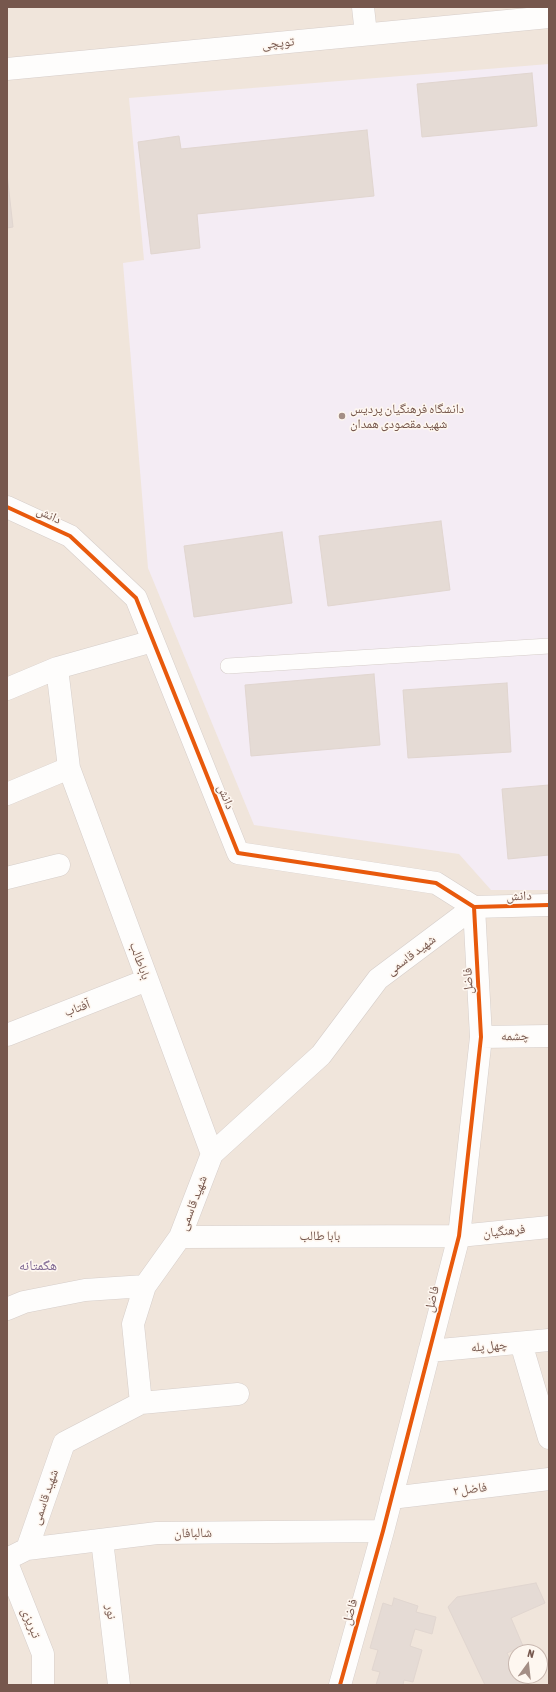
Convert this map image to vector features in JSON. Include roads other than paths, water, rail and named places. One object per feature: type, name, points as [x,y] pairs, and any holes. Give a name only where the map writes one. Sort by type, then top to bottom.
[{"type":"street","points":[[363,7],[366,34]]},
{"type":"street","name":"توپچی","points":[[7,69],[549,17]]},
{"type":"street","name":"دانش","points":[[7,507],[70,536],[136,598],[238,853],[436,883],[474,907],[549,905]]},
{"type":"street","points":[[7,689],[58,668],[154,641]]},
{"type":"street","name":"باباطالب","points":[[58,668],[69,768],[212,1154]]},
{"type":"street","points":[[7,794],[69,768]]},
{"type":"street","points":[[7,878],[59,865]]},
{"type":"street","name":"فاضل","points":[[340,1685],[383,1531],[459,1236],[481,1037],[474,907]]},
{"type":"street","name":"شهید قاسمی","points":[[27,1549],[64,1443],[142,1403],[133,1324],[145,1286],[180,1237],[212,1154],[321,1055],[378,979],[474,907]]},
{"type":"street","name":"آفتاب","points":[[7,1035],[147,980]]},
{"type":"street","name":"چشمه","points":[[481,1037],[549,1036]]},
{"type":"street","name":"فرهنگیان","points":[[459,1236],[549,1227]]},
{"type":"street","name":"بابا طالب","points":[[180,1237],[459,1236]]},
{"type":"street","points":[[7,1309],[24,1302],[85,1290],[145,1286]]},
{"type":"street","name":"چهل پله","points":[[429,1351],[549,1340]]},
{"type":"street","points":[[520,1343],[549,1438]]},
{"type":"street","points":[[142,1403],[238,1394]]},
{"type":"street","name":"فاضل ۲","points":[[391,1498],[549,1480]]},
{"type":"street","name":"شالبافان","points":[[7,1559],[27,1549],[158,1534],[383,1531]]},
{"type":"street","name":"نور","points":[[102,1540],[119,1685]]},
{"type":"street","name":"تبریزی","points":[[7,1562],[43,1654],[43,1685]]},
{"type":"lane","points":[[228,666],[549,646]]},
{"type":"place","name":"دانشگاه فرهنگیان پردیس شهید مقصودی همدان","points":[[342,416]]},
{"type":"district","name":"هگمتانه","points":[[38,1266]]}]
